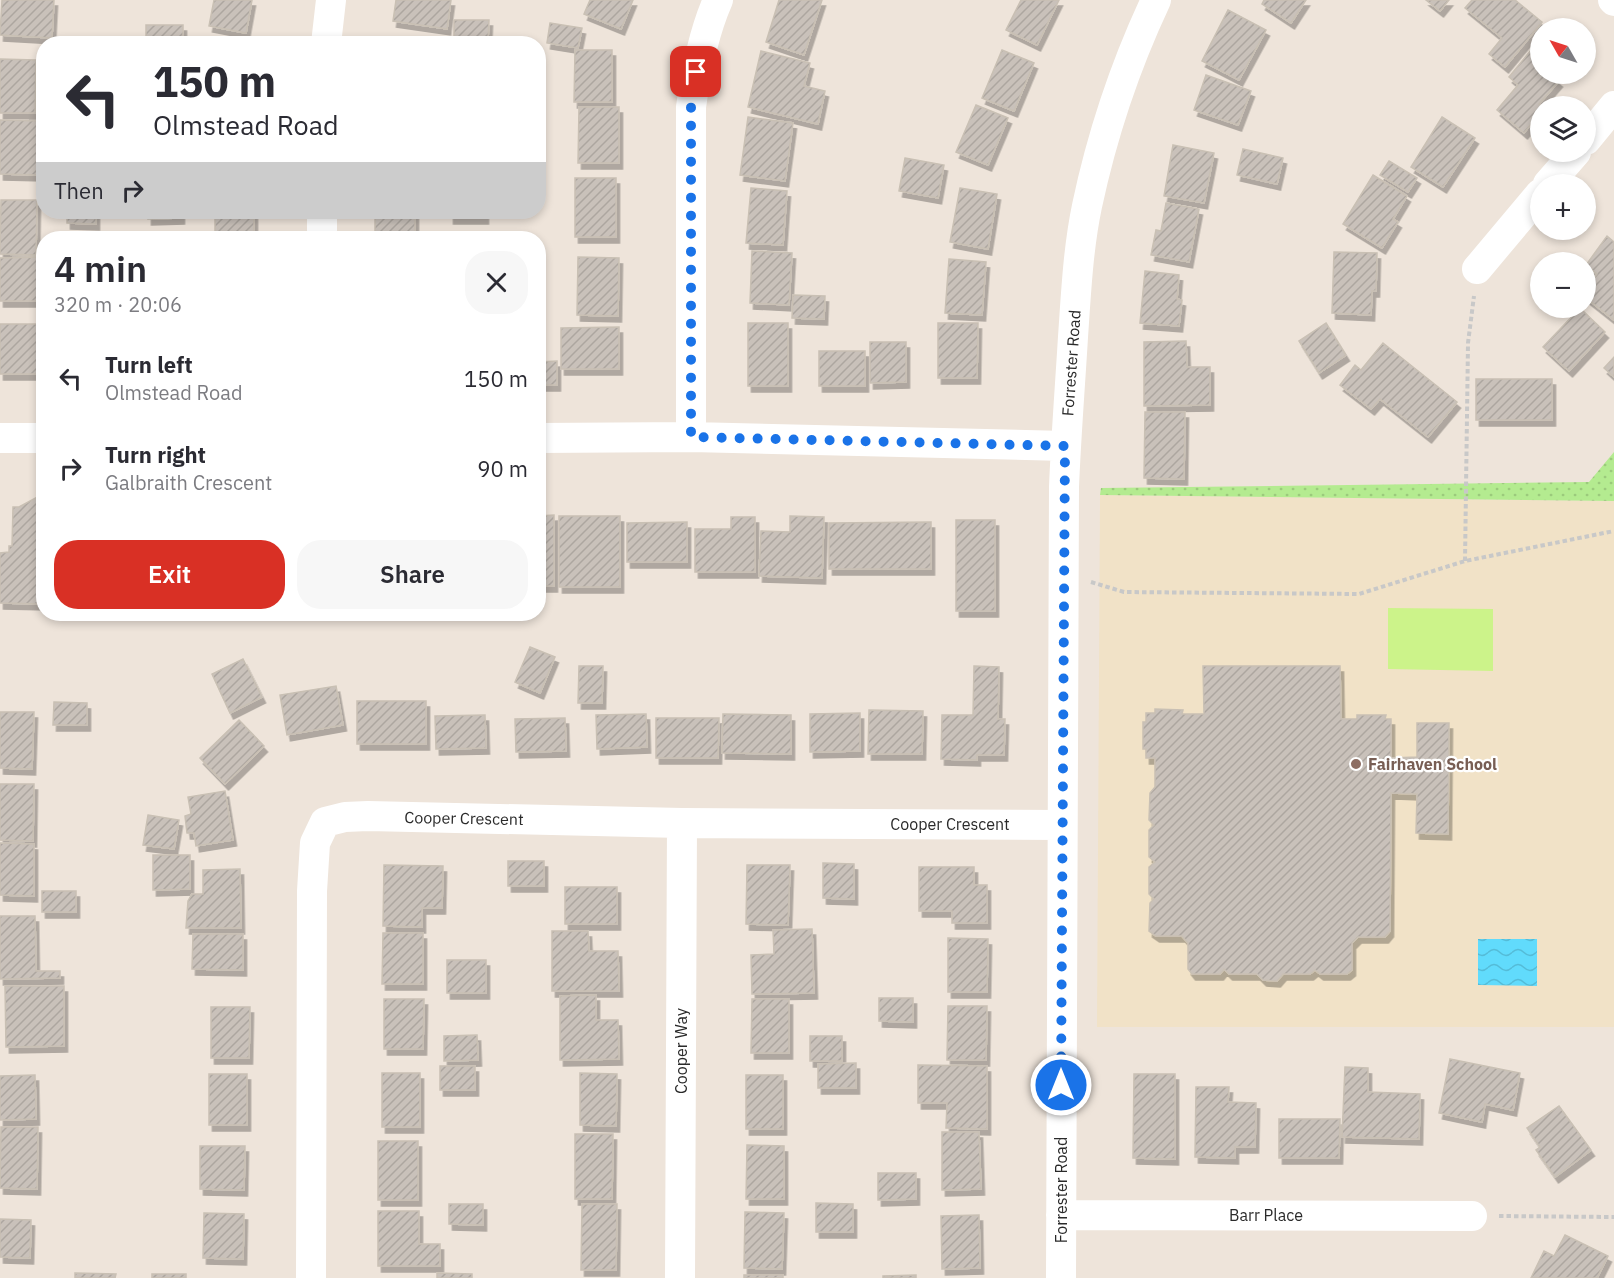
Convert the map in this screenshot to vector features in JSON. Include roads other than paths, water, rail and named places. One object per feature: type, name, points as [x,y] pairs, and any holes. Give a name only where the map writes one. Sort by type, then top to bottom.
[{"type":"street","points":[[327,36],[331,0]]},
{"type":"street","points":[[691,437],[691,107],[698,61],[718,0]]},
{"type":"street","name":"Forrester Road","points":[[1061,1278],[1065,446],[1078,273],[1087,208],[1103,143],[1122,82],[1156,0]]},
{"type":"street","points":[[1596,128],[1614,106]]},
{"type":"street","points":[[1557,174],[1567,162]]},
{"type":"street","points":[[1477,269],[1530,206]]},
{"type":"street","points":[[546,438],[691,437],[1065,446]]},
{"type":"street","points":[[0,438],[36,438]]},
{"type":"street","name":"Cooper Crescent","points":[[311,1278],[312,891],[315,843],[325,822],[345,817],[368,816],[682,823],[1062,825]]},
{"type":"street","name":"Cooper Way","points":[[680,1278],[682,823]]},
{"type":"street","name":"Barr Place","points":[[1061,1215],[1472,1216]]},
{"type":"water","points":[[1478,939],[1537,939],[1537,986],[1478,985]]},
{"type":"place","name":"Fairhaven School","points":[[1356,764]]}]
